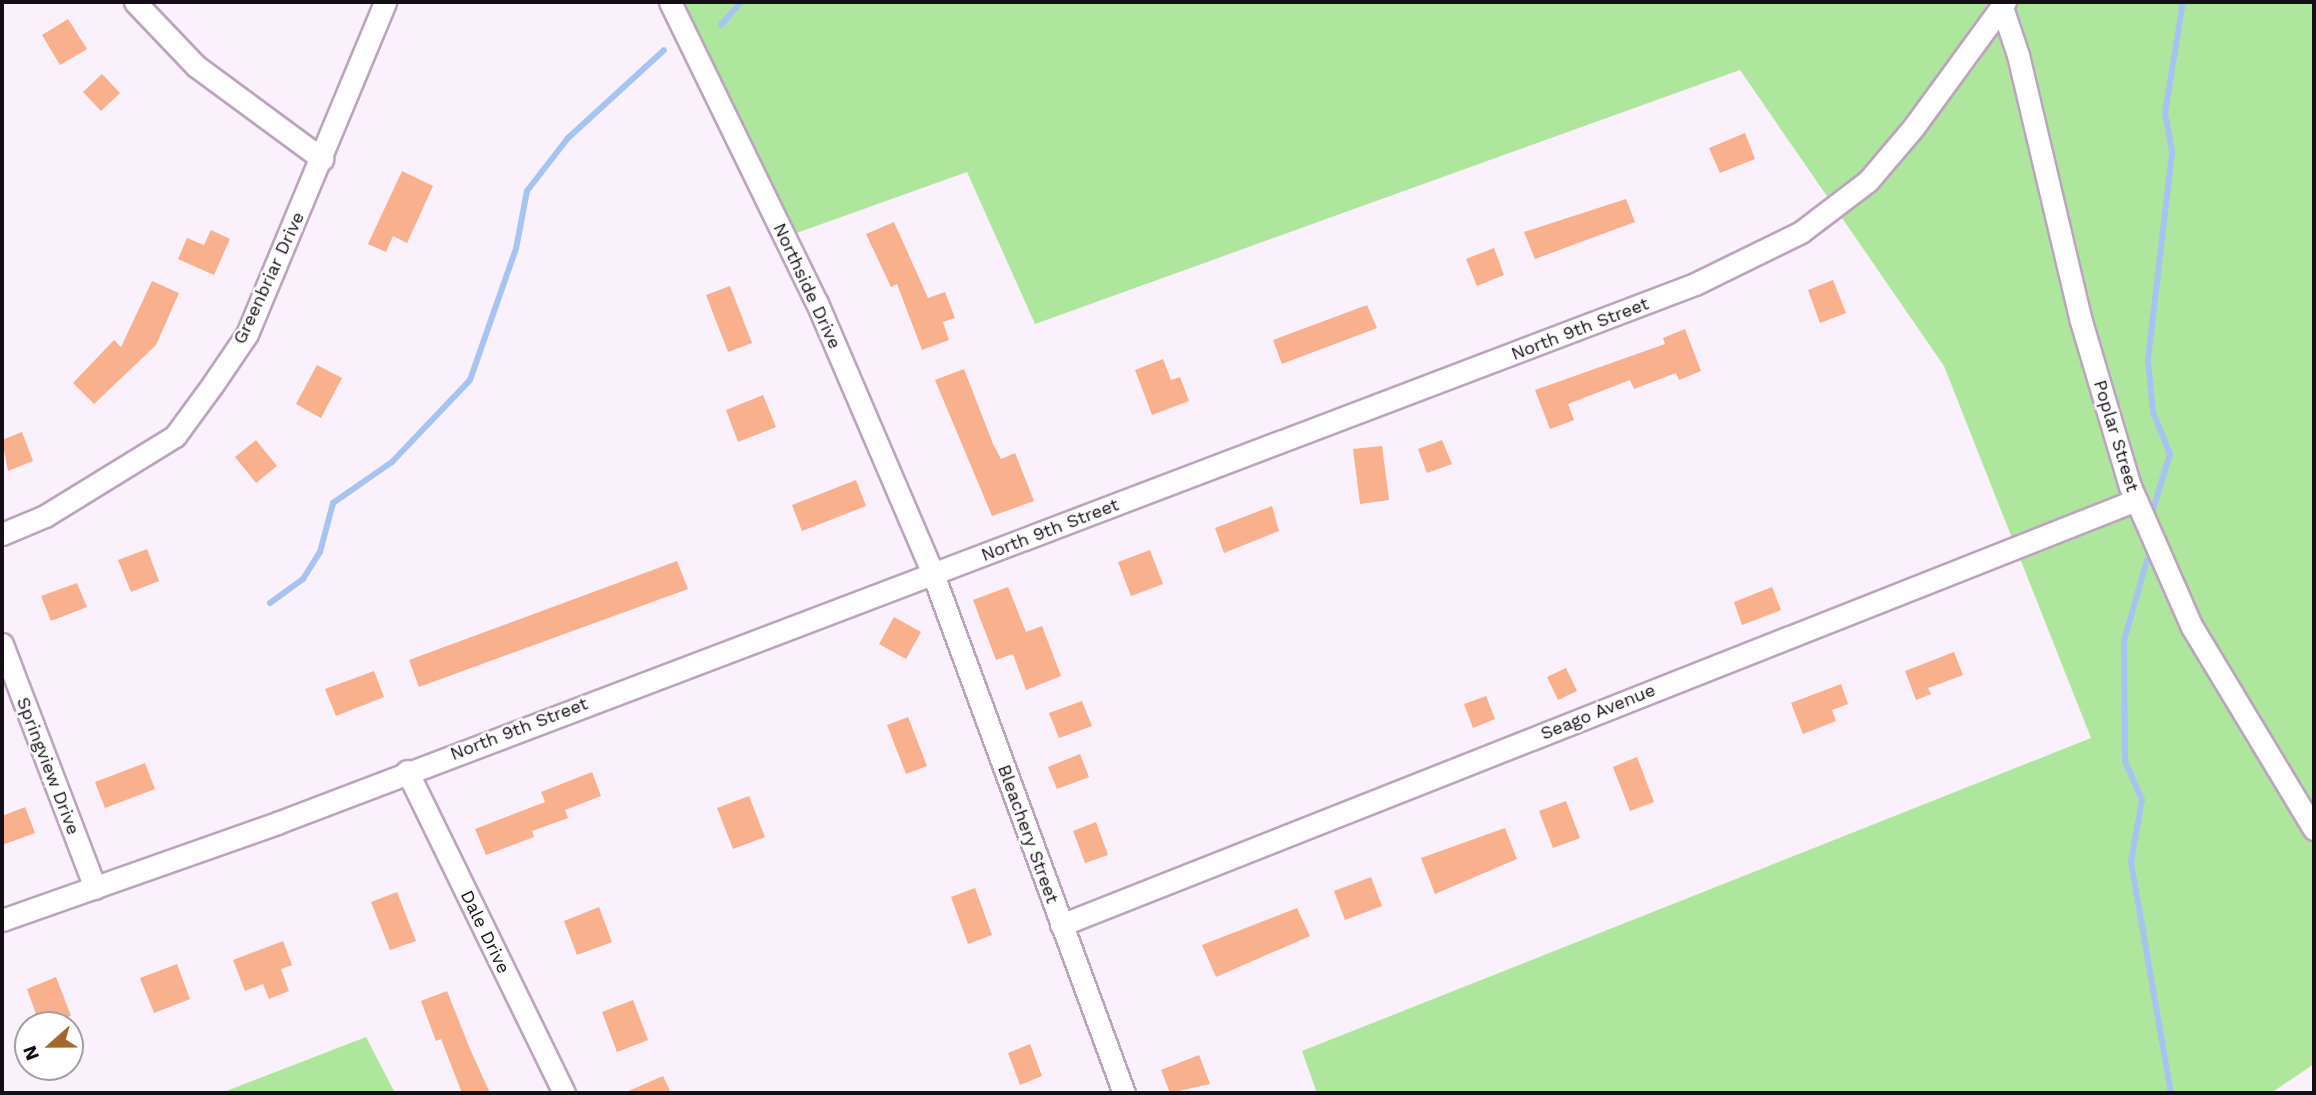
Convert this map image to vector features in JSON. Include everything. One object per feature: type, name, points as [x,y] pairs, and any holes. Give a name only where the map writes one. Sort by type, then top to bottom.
[{"type":"street","points":[[135,2],[196,66],[322,159]]},
{"type":"street","name":"Greenbriar Drive","points":[[2,534],[56,510],[175,436],[247,334],[385,2]]},
{"type":"street","name":"Northside Drive","points":[[670,2],[817,303],[933,574]]},
{"type":"street","name":"North 9th Street","points":[[2,920],[95,888],[933,574],[1682,289],[1801,232],[1868,181],[2004,6]]},
{"type":"street","name":"Poplar Street","points":[[2004,6],[2018,54],[2081,321],[2136,500],[2192,627],[2314,829]]},
{"type":"street","name":"Seago Avenue","points":[[1060,925],[2136,500]]},
{"type":"street","name":"Bleachery Street","points":[[933,574],[1124,1093]]},
{"type":"street","name":"Springview Drive","points":[[2,644],[95,888]]},
{"type":"street","name":"Dale Drive","points":[[407,771],[564,1093]]},
{"type":"green space","points":[[682,2],[2314,2],[2314,1064],[2271,1093],[1317,1093],[1302,1051],[2091,738],[1944,366],[1740,70],[1035,324],[967,172],[791,235]]},
{"type":"green space","points":[[366,1037],[395,1093],[221,1093]]},
{"type":"building","points":[[68,19],[87,49],[60,65],[42,35]]},
{"type":"building","points":[[102,74],[120,93],[101,111],[83,92]]},
{"type":"building","points":[[1745,133],[1755,159],[1720,173],[1709,148]]},
{"type":"building","points":[[402,171],[433,186],[407,243],[393,236],[386,252],[368,244]]},
{"type":"building","points":[[1626,199],[1635,222],[1535,259],[1524,232]]},
{"type":"building","points":[[894,222],[928,298],[945,292],[955,318],[943,322],[949,340],[922,350],[897,284],[891,287],[866,234]]},
{"type":"building","points":[[211,230],[230,239],[214,275],[178,259],[187,238],[204,245]]},
{"type":"building","points":[[1494,248],[1504,275],[1477,286],[1466,259]]},
{"type":"building","points":[[1833,280],[1846,313],[1820,323],[1808,290]]},
{"type":"building","points":[[152,281],[179,293],[156,345],[94,404],[73,383],[114,340],[121,347]]},
{"type":"building","points":[[730,286],[752,343],[728,352],[706,295]]},
{"type":"building","points":[[1367,305],[1377,328],[1282,364],[1273,340]]},
{"type":"building","points":[[1685,329],[1701,371],[1679,380],[1676,373],[1634,389],[1630,380],[1568,404],[1574,420],[1550,429],[1535,390],[1665,344],[1663,338]]},
{"type":"building","points":[[1163,359],[1171,380],[1180,377],[1189,401],[1152,415],[1135,370]]},
{"type":"building","points":[[317,365],[342,378],[321,418],[296,404]]},
{"type":"building","points":[[964,369],[993,444],[1001,459],[1015,453],[1034,501],[992,516],[935,380]]},
{"type":"building","points":[[763,395],[776,427],[738,442],[726,410]]},
{"type":"building","points":[[22,432],[33,461],[8,471],[2,440]]},
{"type":"building","points":[[256,440],[277,466],[256,483],[235,457]]},
{"type":"building","points":[[1442,440],[1452,464],[1427,473],[1418,449]]},
{"type":"building","points":[[1382,446],[1389,500],[1360,504],[1353,449]]},
{"type":"building","points":[[856,480],[866,506],[802,531],[792,505]]},
{"type":"building","points":[[1272,506],[1279,531],[1224,553],[1215,528]]},
{"type":"building","points":[[147,549],[159,581],[131,592],[118,560]]},
{"type":"building","points":[[1150,550],[1163,584],[1131,596],[1118,562]]},
{"type":"building","points":[[677,561],[688,589],[419,687],[409,660]]},
{"type":"building","points":[[77,583],[87,607],[51,621],[41,596]]},
{"type":"building","points":[[1008,587],[1026,632],[1042,626],[1061,676],[1026,690],[1013,654],[996,660],[973,600]]},
{"type":"building","points":[[1772,587],[1781,610],[1742,625],[1734,602]]},
{"type":"building","points":[[894,617],[921,632],[906,659],[879,644]]},
{"type":"building","points":[[1954,652],[1963,675],[1928,688],[1931,694],[1916,700],[1905,671]]},
{"type":"building","points":[[1566,668],[1577,691],[1558,700],[1547,677]]},
{"type":"building","points":[[374,671],[384,697],[336,716],[325,689]]},
{"type":"building","points":[[1841,684],[1848,704],[1832,710],[1836,721],[1803,734],[1791,703]]},
{"type":"building","points":[[1486,696],[1495,719],[1473,728],[1464,704]]},
{"type":"building","points":[[1082,701],[1092,726],[1059,738],[1049,713]]},
{"type":"building","points":[[908,717],[927,766],[906,774],[887,725]]},
{"type":"building","points":[[1080,754],[1089,777],[1057,789],[1048,767]]},
{"type":"building","points":[[1637,757],[1654,802],[1630,811],[1613,767]]},
{"type":"building","points":[[145,763],[155,789],[105,808],[95,782]]},
{"type":"building","points":[[592,772],[601,796],[565,810],[568,818],[532,831],[534,837],[486,855],[475,829],[545,802],[541,792]]},
{"type":"building","points":[[749,796],[765,837],[733,849],[717,808]]},
{"type":"building","points":[[1566,801],[1580,838],[1553,848],[1539,811]]},
{"type":"building","points":[[25,807],[35,833],[2,845],[2,816]]},
{"type":"building","points":[[1096,822],[1108,855],[1085,863],[1073,831]]},
{"type":"building","points":[[1505,828],[1517,859],[1435,894],[1421,858]]},
{"type":"building","points":[[1371,877],[1382,906],[1345,920],[1334,891]]},
{"type":"building","points":[[975,888],[992,935],[968,944],[951,897]]},
{"type":"building","points":[[397,892],[416,941],[390,950],[371,902]]},
{"type":"building","points":[[599,907],[612,942],[577,955],[564,921]]},
{"type":"building","points":[[1297,908],[1310,936],[1216,977],[1202,945]]},
{"type":"building","points":[[283,941],[292,965],[281,969],[289,991],[269,999],[263,984],[245,991],[233,960]]},
{"type":"building","points":[[177,964],[190,999],[154,1013],[140,978]]},
{"type":"building","points":[[56,977],[69,1011],[35,1011],[27,989]]},
{"type":"building","points":[[447,991],[490,1093],[462,1093],[441,1039],[436,1041],[421,1001]]},
{"type":"building","points":[[633,1000],[648,1040],[617,1052],[602,1012]]},
{"type":"building","points":[[1030,1044],[1042,1076],[1020,1085],[1008,1053]]},
{"type":"building","points":[[1199,1055],[1210,1084],[1170,1093],[1161,1070]]},
{"type":"building","points":[[663,1076],[671,1093],[624,1093]]},
{"type":"waterway","points":[[721,25],[741,2]]},
{"type":"waterway","points":[[2151,516],[2170,454],[2153,412],[2148,360],[2172,152],[2165,113],[2183,2]]},
{"type":"waterway","points":[[270,603],[303,579],[320,552],[333,503],[392,462],[470,380],[516,249],[527,191],[568,138],[664,50]]},
{"type":"waterway","points":[[2147,560],[2124,641],[2125,761],[2142,800],[2131,862],[2171,1093]]}]
